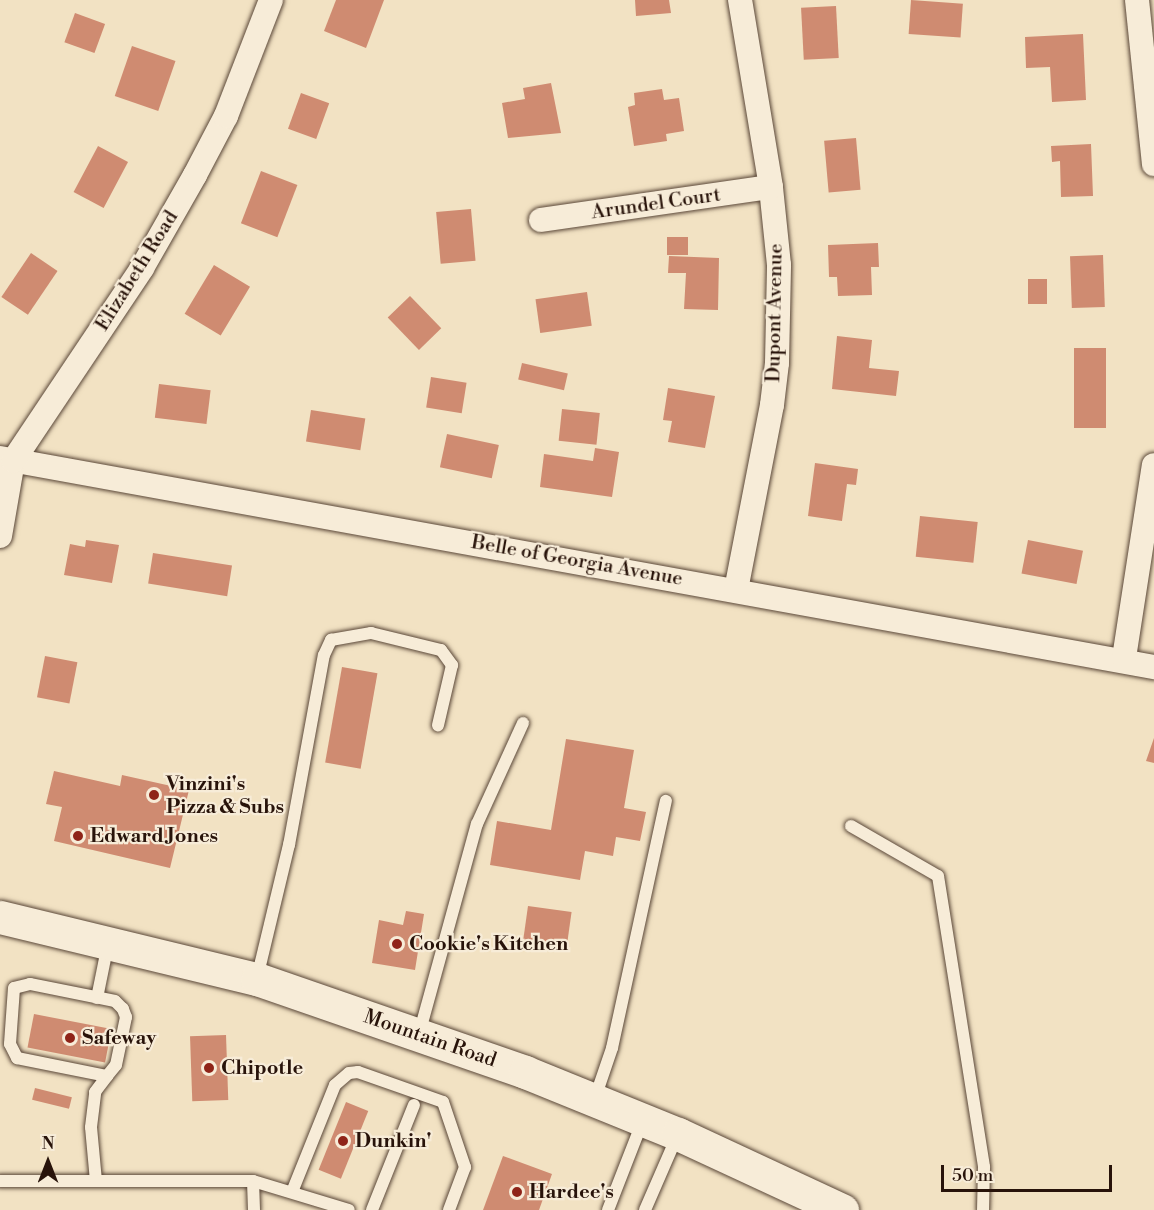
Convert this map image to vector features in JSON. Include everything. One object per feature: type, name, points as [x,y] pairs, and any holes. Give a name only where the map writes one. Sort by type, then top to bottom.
[{"type":"main road","name":"Mountain Road","points":[[0,917],[257,979],[419,1035],[643,1119],[842,1210]]},
{"type":"street","name":"Elizabeth Road","points":[[0,536],[6,460],[142,268],[226,116],[271,0]]},
{"type":"street","name":"Dupont Avenue","points":[[736,590],[777,363],[779,265],[771,187],[740,0]]},
{"type":"street","points":[[1137,0],[1154,164]]},
{"type":"street","name":"Arundel Court","points":[[541,220],[771,187]]},
{"type":"street","name":"Belle of Georgia Avenue","points":[[6,460],[1124,658],[1154,667]]},
{"type":"street","points":[[1124,658],[1154,465]]},
{"type":"lane","points":[[257,979],[289,845],[324,655],[331,640],[371,633],[441,650],[452,665],[438,725]]},
{"type":"lane","points":[[419,1035],[477,824],[523,723]]},
{"type":"lane","points":[[594,1100],[612,1048],[666,801]]},
{"type":"lane","points":[[851,826],[938,876],[984,1167],[984,1210]]},
{"type":"lane","points":[[97,998],[109,943]]},
{"type":"lane","points":[[96,1181],[92,1112],[95,1092],[116,1065],[126,1017],[115,1001],[21,984],[11,992],[5,1019],[10,1044],[17,1058],[107,1076]]},
{"type":"lane","points":[[292,1192],[329,1097],[335,1085],[349,1073],[406,1087],[443,1102],[465,1167],[449,1210]]},
{"type":"lane","points":[[372,1210],[414,1105]]},
{"type":"lane","points":[[608,1210],[643,1119]]},
{"type":"lane","points":[[645,1210],[678,1134]]},
{"type":"lane","points":[[0,1181],[253,1181],[349,1210]]},
{"type":"lane","points":[[253,1181],[254,1210]]},
{"type":"building","points":[[336,0],[384,0],[366,48],[324,31]]},
{"type":"building","points":[[635,0],[669,0],[671,13],[636,16]]},
{"type":"building","points":[[911,0],[963,4],[961,38],[909,34]]},
{"type":"building","points":[[836,6],[839,58],[804,60],[801,8]]},
{"type":"building","points":[[75,13],[105,24],[94,53],[64,42]]},
{"type":"building","points":[[1083,34],[1086,100],[1052,102],[1050,67],[1026,68],[1025,37]]},
{"type":"building","points":[[132,46],[175,61],[158,111],[115,96]]},
{"type":"building","points":[[551,83],[561,133],[508,138],[502,103],[525,99],[523,88]]},
{"type":"building","points":[[662,89],[664,100],[679,98],[684,131],[666,134],[667,141],[634,146],[628,107],[635,105],[634,93]]},
{"type":"building","points":[[301,93],[329,103],[316,139],[288,129]]},
{"type":"building","points":[[856,138],[861,190],[829,193],[824,141]]},
{"type":"building","points":[[1091,144],[1093,196],[1061,197],[1060,161],[1052,162],[1051,146]]},
{"type":"building","points":[[98,146],[128,162],[104,208],[74,192]]},
{"type":"building","points":[[261,171],[297,185],[277,237],[241,223]]},
{"type":"building","points":[[471,209],[476,261],[441,264],[436,212]]},
{"type":"building","points":[[667,237],[688,237],[688,255],[667,255]]},
{"type":"building","points":[[878,243],[879,267],[871,267],[872,295],[838,296],[837,277],[829,277],[828,245]]},
{"type":"building","points":[[31,253],[58,271],[28,315],[1,297]]},
{"type":"building","points":[[1103,255],[1105,307],[1072,308],[1070,256]]},
{"type":"building","points":[[669,256],[719,258],[718,310],[684,309],[686,273],[668,273]]},
{"type":"building","points":[[214,265],[250,287],[221,335],[185,314]]},
{"type":"building","points":[[1028,279],[1047,279],[1047,304],[1028,304]]},
{"type":"building","points":[[587,292],[592,326],[540,333],[536,299]]},
{"type":"building","points":[[410,296],[441,328],[419,350],[388,318]]},
{"type":"building","points":[[837,336],[872,340],[869,368],[899,371],[896,396],[832,389]]},
{"type":"building","points":[[1074,348],[1106,348],[1106,428],[1074,428]]},
{"type":"building","points":[[522,363],[568,374],[564,390],[518,380]]},
{"type":"building","points":[[431,377],[467,383],[462,413],[426,408]]},
{"type":"building","points":[[159,384],[211,390],[206,424],[155,418]]},
{"type":"building","points":[[668,388],[715,396],[705,448],[668,442],[672,421],[663,420]]},
{"type":"building","points":[[562,409],[600,413],[596,445],[559,441]]},
{"type":"building","points":[[311,410],[365,419],[360,450],[306,442]]},
{"type":"building","points":[[447,434],[499,445],[492,478],[440,467]]},
{"type":"building","points":[[595,448],[619,452],[612,497],[540,487],[544,454],[593,461]]},
{"type":"building","points":[[815,463],[858,469],[856,485],[847,484],[842,521],[808,516]]},
{"type":"building","points":[[920,516],[978,522],[973,563],[916,557]]},
{"type":"building","points":[[86,540],[119,545],[112,583],[64,575],[70,544],[85,547]]},
{"type":"building","points":[[1028,540],[1083,551],[1076,584],[1022,573]]},
{"type":"building","points":[[153,553],[232,566],[227,596],[148,584]]},
{"type":"building","points":[[45,656],[77,662],[69,704],[37,697]]},
{"type":"building","points":[[342,667],[377,673],[361,769],[325,763]]},
{"type":"building","points":[[1154,738],[1154,763],[1146,761]]},
{"type":"building","points":[[566,739],[634,750],[624,808],[646,812],[640,841],[616,837],[613,856],[585,851],[580,880],[490,865],[497,821],[551,830]]},
{"type":"building","points":[[54,771],[120,786],[122,775],[189,790],[170,868],[54,841],[62,807],[46,804]]},
{"type":"building","points":[[528,906],[572,912],[566,951],[523,945]]},
{"type":"building","name":"Cookie's Kitchen","points":[[406,911],[424,914],[415,970],[372,963],[379,920],[403,925]]},
{"type":"building","name":"Safeway","points":[[34,1014],[112,1029],[105,1062],[28,1047]]},
{"type":"building","name":"Chipotle","points":[[226,1035],[228,1100],[192,1101],[190,1036]]},
{"type":"building","points":[[35,1088],[72,1097],[69,1109],[32,1100]]},
{"type":"building","name":"Dunkin'","points":[[346,1102],[368,1111],[341,1179],[319,1170]]},
{"type":"building","name":"Hardee's","points":[[503,1156],[552,1174],[539,1210],[483,1210]]},
{"type":"place","name":"Vinzini's Pizza & Subs","points":[[154,795]]},
{"type":"place","name":"Edward Jones","points":[[78,836]]},
{"type":"place","name":"Cookie's Kitchen","points":[[397,944]]},
{"type":"place","name":"Safeway","points":[[70,1038]]},
{"type":"place","name":"Chipotle","points":[[209,1068]]},
{"type":"place","name":"Dunkin'","points":[[343,1141]]},
{"type":"place","name":"Hardee's","points":[[517,1192]]}]
